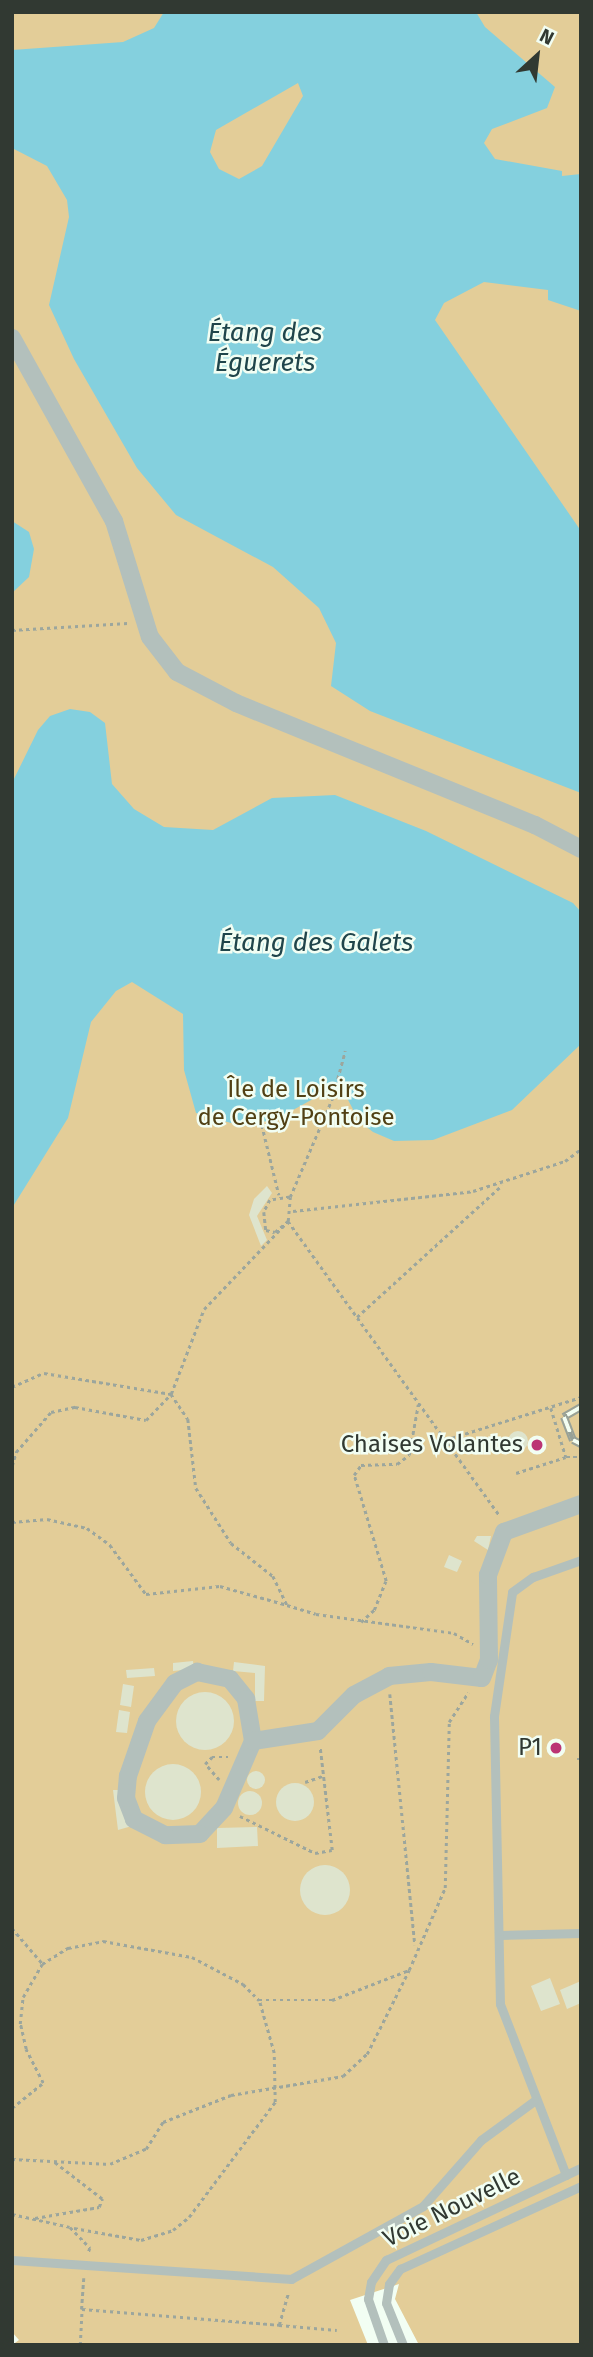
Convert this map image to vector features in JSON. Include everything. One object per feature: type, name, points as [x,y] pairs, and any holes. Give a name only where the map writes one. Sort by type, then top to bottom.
[{"type":"street","points":[[12,338],[114,521],[144,622],[161,656],[205,689],[581,849]]},
{"type":"street","points":[[253,1741],[318,1731],[354,1695],[389,1676],[431,1672],[482,1678],[489,1660],[488,1575],[509,1527],[581,1504]]},
{"type":"street","points":[[207,1671],[230,1679],[243,1693],[253,1741],[224,1808],[200,1834],[164,1835],[141,1825],[129,1808],[126,1787],[142,1733],[168,1689],[191,1674],[207,1671]]},
{"type":"lane","points":[[566,2175],[534,2101],[500,2004],[494,1716],[509,1601],[516,1587],[533,1577],[581,1560]]},
{"type":"lane","points":[[500,1935],[581,1933]]},
{"type":"lane","points":[[12,2260],[289,2279],[423,2206],[481,2140],[534,2101]]},
{"type":"lane","name":"Voie Nouvelle","points":[[383,2345],[368,2300],[371,2282],[386,2260],[581,2168]]},
{"type":"lane","name":"Voie Nouvelle","points":[[403,2345],[386,2303],[387,2288],[400,2269],[581,2186]]},
{"type":"path","points":[[12,630],[144,622]]},
{"type":"path","points":[[12,1466],[16,1452],[51,1412],[75,1407],[146,1420],[171,1395],[204,1309],[288,1222],[293,1211],[290,1197],[332,1100],[345,1051]]},
{"type":"path","points":[[262,1125],[279,1195]]},
{"type":"path","points":[[293,1211],[504,1182],[565,1161],[581,1149]]},
{"type":"path","points":[[357,1317],[504,1182]]},
{"type":"path","points":[[288,1222],[275,1232],[263,1224],[270,1200],[279,1195],[290,1197]]},
{"type":"path","points":[[288,1222],[509,1527]]},
{"type":"path","points":[[12,1387],[44,1373],[171,1395],[188,1419],[196,1488],[231,1543],[273,1576],[287,1605]]},
{"type":"path","points":[[445,1440],[581,1397]]},
{"type":"path","points":[[362,1622],[374,1610],[386,1581],[354,1475],[361,1465],[397,1464],[408,1455],[419,1403]]},
{"type":"path","points":[[551,1408],[566,1458]]},
{"type":"path","points":[[516,1473],[566,1458],[581,1457]]},
{"type":"path","points":[[12,1499],[12,1523],[47,1518],[87,1528],[110,1545],[146,1594],[220,1586],[362,1622],[454,1633],[489,1660]]},
{"type":"path","points":[[389,1676],[415,1946]]},
{"type":"path","points":[[12,2159],[110,2164],[146,2149],[163,2122],[231,2095],[343,2076],[367,2054],[409,1970],[415,1946],[445,1888],[449,1723],[475,1679]]},
{"type":"path","points":[[224,1808],[315,1853],[332,1850],[318,1731]]},
{"type":"path","points":[[305,1782],[323,1775]]},
{"type":"path","points":[[12,1928],[42,1964]]},
{"type":"path","points":[[12,2108],[43,2083],[20,2024],[23,1997],[42,1964],[68,1948],[103,1941],[192,1957],[243,1984],[259,2000],[269,2026],[275,2102],[257,2128],[173,2230],[141,2239],[12,2214]]},
{"type":"path","points":[[259,2000],[332,2000],[409,1970]]},
{"type":"path","points":[[32,2219],[99,2207],[102,2199],[53,2161]]},
{"type":"path","points":[[70,2227],[90,2248],[85,2266],[80,2345]]},
{"type":"path","points":[[279,2325],[289,2279]]},
{"type":"path","points":[[82,2309],[337,2330]]},
{"type":"green space","name":"Île de Loisirs de Cergy-Pontoise","points":[[12,12],[581,12],[581,2345],[419,2345],[395,2299],[399,2284],[350,2300],[368,2345],[12,2345],[19,2340],[12,2332]]},
{"type":"water","name":"Étang des Éguerets","points":[[164,12],[476,12],[485,27],[555,87],[547,108],[492,129],[484,143],[495,159],[562,171],[562,176],[581,174],[581,311],[548,300],[548,290],[484,282],[444,303],[435,320],[581,531],[581,793],[370,711],[331,686],[336,643],[319,608],[273,567],[176,515],[137,468],[74,359],[49,305],[69,217],[67,200],[47,166],[12,148],[12,50],[123,42],[154,28]],"holes":[[[298,83],[303,96],[262,166],[239,179],[219,169],[210,152],[216,130]]]},
{"type":"water","points":[[12,521],[29,532],[34,549],[29,577],[12,593]]},
{"type":"water","name":"Étang des Galets","points":[[70,709],[90,712],[105,723],[112,784],[134,809],[164,827],[213,830],[272,798],[335,795],[426,831],[573,903],[581,912],[581,1044],[512,1110],[433,1140],[394,1141],[373,1132],[359,1121],[345,1094],[333,1088],[273,1121],[231,1123],[196,1113],[184,1070],[183,1014],[132,982],[116,991],[91,1022],[68,1118],[12,1208],[12,783],[38,730],[50,716]]},
{"type":"building","points":[[267,1186],[272,1193],[257,1216],[267,1240],[261,1246],[249,1215],[254,1199]]},
{"type":"building","points":[[514,1431],[522,1431],[528,1441],[522,1451],[514,1451],[508,1445],[508,1437]]},
{"type":"building","points":[[477,1536],[491,1536],[488,1550],[474,1541]]},
{"type":"building","points":[[449,1555],[462,1561],[457,1572],[444,1567]]},
{"type":"building","points":[[193,1661],[194,1669],[173,1671],[173,1663]]},
{"type":"building","points":[[234,1662],[265,1666],[264,1701],[255,1701],[255,1673],[233,1671]]},
{"type":"building","points":[[154,1668],[155,1676],[127,1678],[126,1670]]},
{"type":"building","points":[[123,1684],[134,1686],[131,1707],[120,1705]]},
{"type":"building","points":[[199,1692],[211,1692],[226,1700],[234,1715],[234,1727],[226,1742],[211,1750],[199,1750],[184,1742],[176,1727],[176,1715],[184,1700]]},
{"type":"building","points":[[119,1710],[130,1712],[127,1733],[116,1732]]},
{"type":"building","points":[[167,1764],[179,1764],[193,1772],[201,1786],[199,1803],[193,1812],[179,1820],[167,1820],[150,1808],[145,1798],[145,1786],[157,1769]]},
{"type":"building","points":[[256,1771],[262,1774],[265,1780],[262,1786],[256,1789],[250,1786],[247,1780],[250,1774]]},
{"type":"building","points":[[295,1783],[309,1788],[314,1802],[309,1816],[295,1821],[281,1816],[276,1802],[281,1788]]},
{"type":"building","points":[[113,1790],[121,1790],[132,1826],[118,1830]]},
{"type":"building","points":[[250,1791],[258,1795],[262,1803],[258,1811],[250,1815],[242,1811],[238,1803],[242,1795]]},
{"type":"building","points":[[257,1827],[258,1846],[217,1848],[217,1828]]},
{"type":"building","points":[[325,1865],[343,1872],[350,1890],[343,1908],[325,1915],[307,1908],[300,1890],[307,1872]]},
{"type":"building","points":[[550,1978],[560,2004],[541,2011],[531,1986]]},
{"type":"building","points":[[581,1981],[581,2003],[567,2009],[560,1990]]},
{"type":"railway","points":[[581,1407],[564,1417],[573,1440],[581,1444]]},
{"type":"place","name":"Chaises Volantes","points":[[537,1445]]},
{"type":"place","name":"P1","points":[[556,1748]]}]
